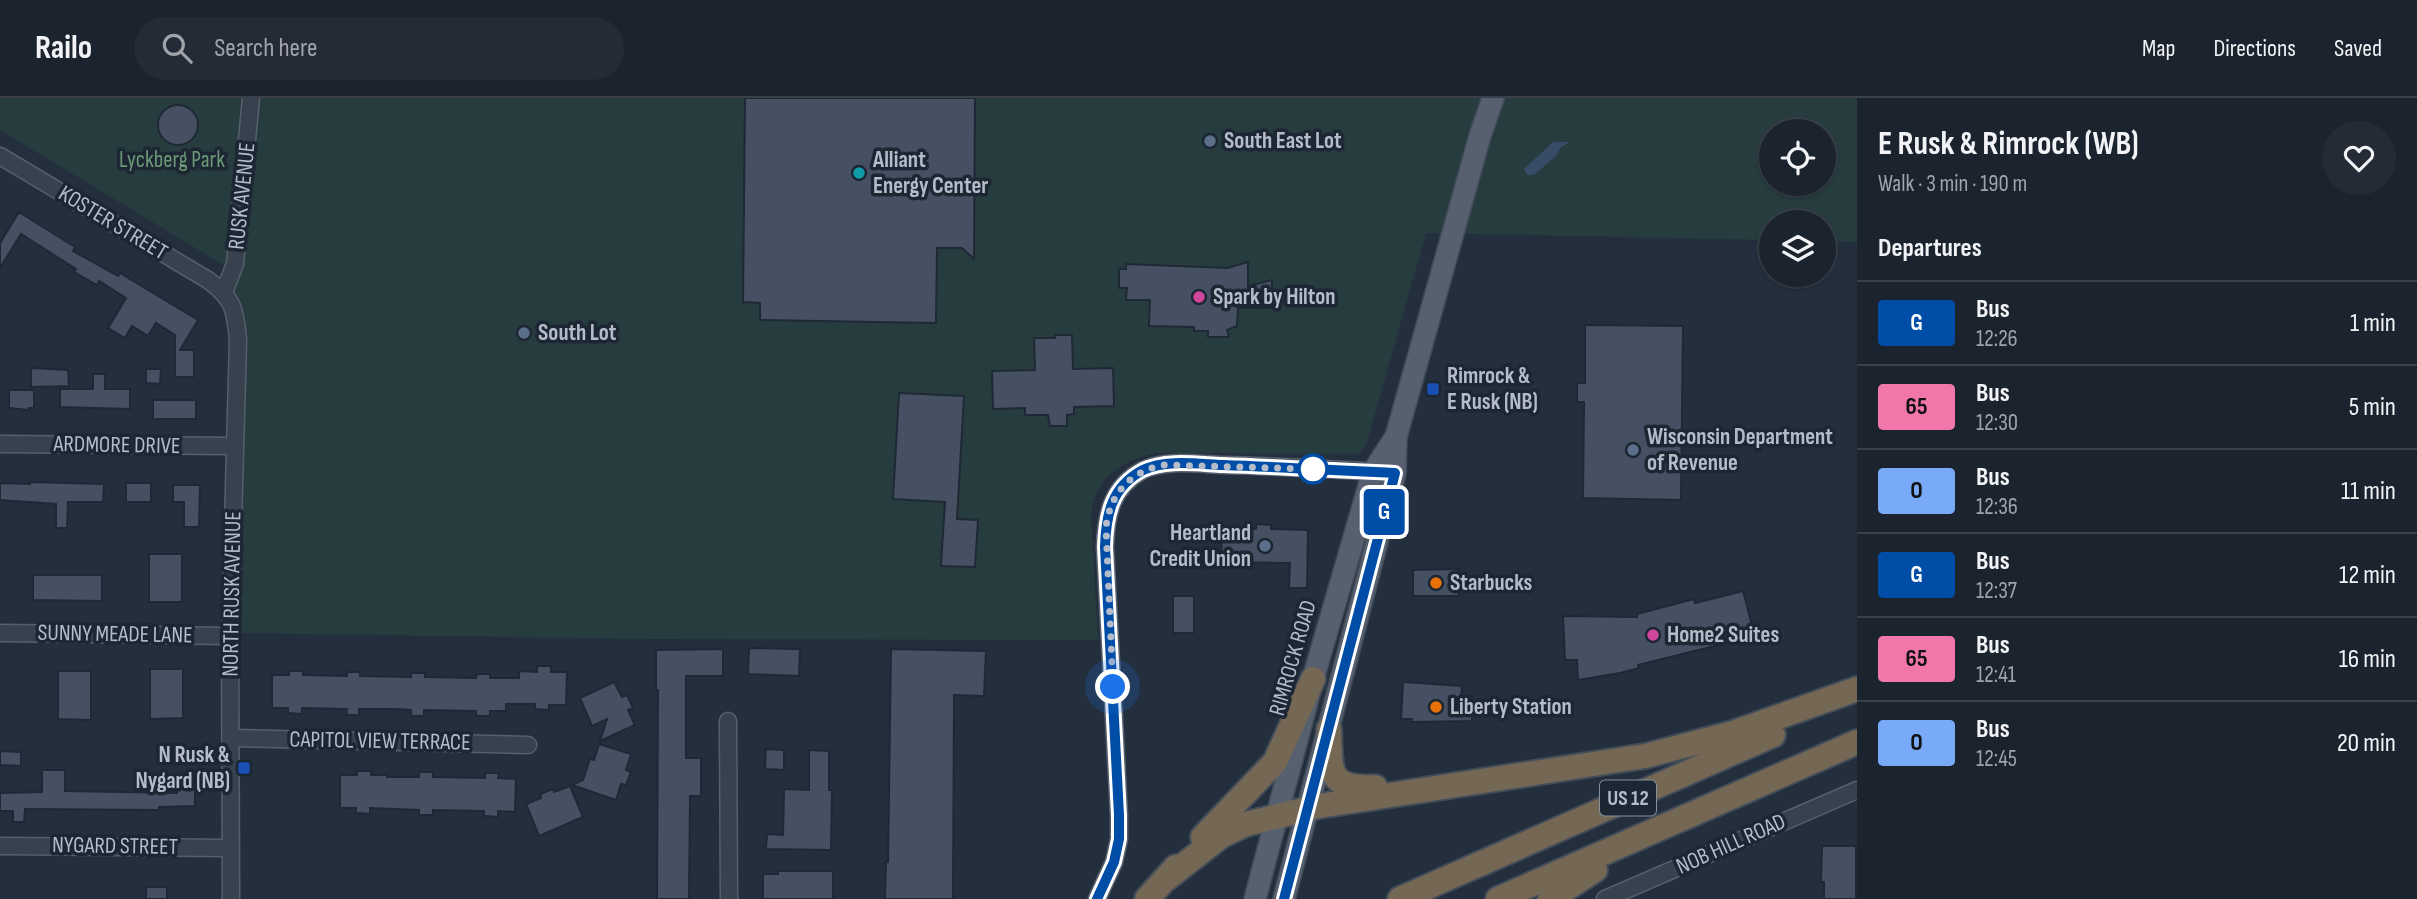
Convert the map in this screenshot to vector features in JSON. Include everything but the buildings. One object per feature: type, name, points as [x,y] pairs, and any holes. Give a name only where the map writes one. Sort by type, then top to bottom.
[{"type":"highway","points":[[1147,899],[1275,762],[1313,679]]},
{"type":"highway","points":[[1166,879],[1221,836],[1245,824],[1307,808],[1646,756],[1733,733],[1857,689]]},
{"type":"highway","name":"US 12","points":[[1400,899],[1857,698]]},
{"type":"highway","points":[[1329,729],[1331,768],[1336,779],[1342,784],[1353,788],[1445,786]]},
{"type":"highway","name":"US 12","points":[[1498,899],[1857,742]]},
{"type":"highway","points":[[1550,899],[1661,828]]},
{"type":"main road","name":"RIMROCK ROAD","points":[[1255,899],[1313,679],[1396,437],[1493,98]]},
{"type":"main road","name":"RIMROCK ROAD","points":[[1284,899],[1329,729],[1384,472]]},
{"type":"street","name":"RUSK AVENUE","points":[[224,292],[235,264],[251,98]]},
{"type":"street","name":"KOSTER STREET","points":[[0,156],[224,292]]},
{"type":"street","name":"NORTH RUSK AVENUE","points":[[224,292],[235,313],[237,340],[230,636],[231,899]]},
{"type":"street","name":"ARDMORE DRIVE","points":[[0,444],[235,446]]},
{"type":"street","points":[[1097,899],[1109,876],[1119,839],[1118,766],[1105,547],[1108,512],[1118,489],[1143,470],[1164,465],[1384,472]]},
{"type":"street","name":"SUNNY MEADE LANE","points":[[0,633],[230,636]]},
{"type":"street","points":[[728,721],[729,899]]},
{"type":"street","name":"CAPITOL VIEW TERRACE","points":[[231,738],[528,745]]},
{"type":"street","name":"NOB HILL ROAD","points":[[1605,899],[1857,790]]},
{"type":"street","name":"NYGARD STREET","points":[[0,846],[231,848]]},
{"type":"green space","name":"Alliant Energy Center","points":[[0,98],[1857,98],[1857,242],[1836,241],[1836,210],[1759,210],[1759,240],[1426,233],[1367,442],[1359,454],[1157,453],[1122,465],[1104,480],[1093,501],[1091,514],[1098,640],[646,639],[241,633],[246,315],[234,290],[224,280],[225,266],[0,130]]},
{"type":"water","points":[[1553,142],[1570,142],[1561,147],[1556,156],[1534,175],[1527,175],[1524,169]]},
{"type":"bus line","name":"G","points":[[1097,899],[1109,876],[1119,839],[1118,766],[1105,547],[1108,512],[1118,489],[1143,470],[1164,465],[1395,473],[1284,899]]},
{"type":"place","name":"South East Lot","points":[[1210,141]]},
{"type":"place","name":"Alliant Energy Center","points":[[859,173]]},
{"type":"place","name":"Spark by Hilton","points":[[1199,297]]},
{"type":"place","name":"South Lot","points":[[524,333]]},
{"type":"place","name":"Rimrock & E Rusk (NB)","points":[[1433,389]]},
{"type":"place","name":"Wisconsin Department of Revenue","points":[[1633,450]]},
{"type":"place","name":"Heartland Credit Union","points":[[1265,546]]},
{"type":"place","name":"Starbucks","points":[[1436,583]]},
{"type":"place","name":"Home2 Suites","points":[[1653,635]]},
{"type":"place","name":"Liberty Station","points":[[1436,707]]},
{"type":"place","name":"N Rusk & Nygard (NB)","points":[[244,768]]},
{"type":"route","points":[[1113,687],[1105,547],[1108,512],[1118,489],[1143,470],[1164,465],[1313,469]]},
{"type":"park label","name":"Lyckberg Park","points":[[172,160]]}]
